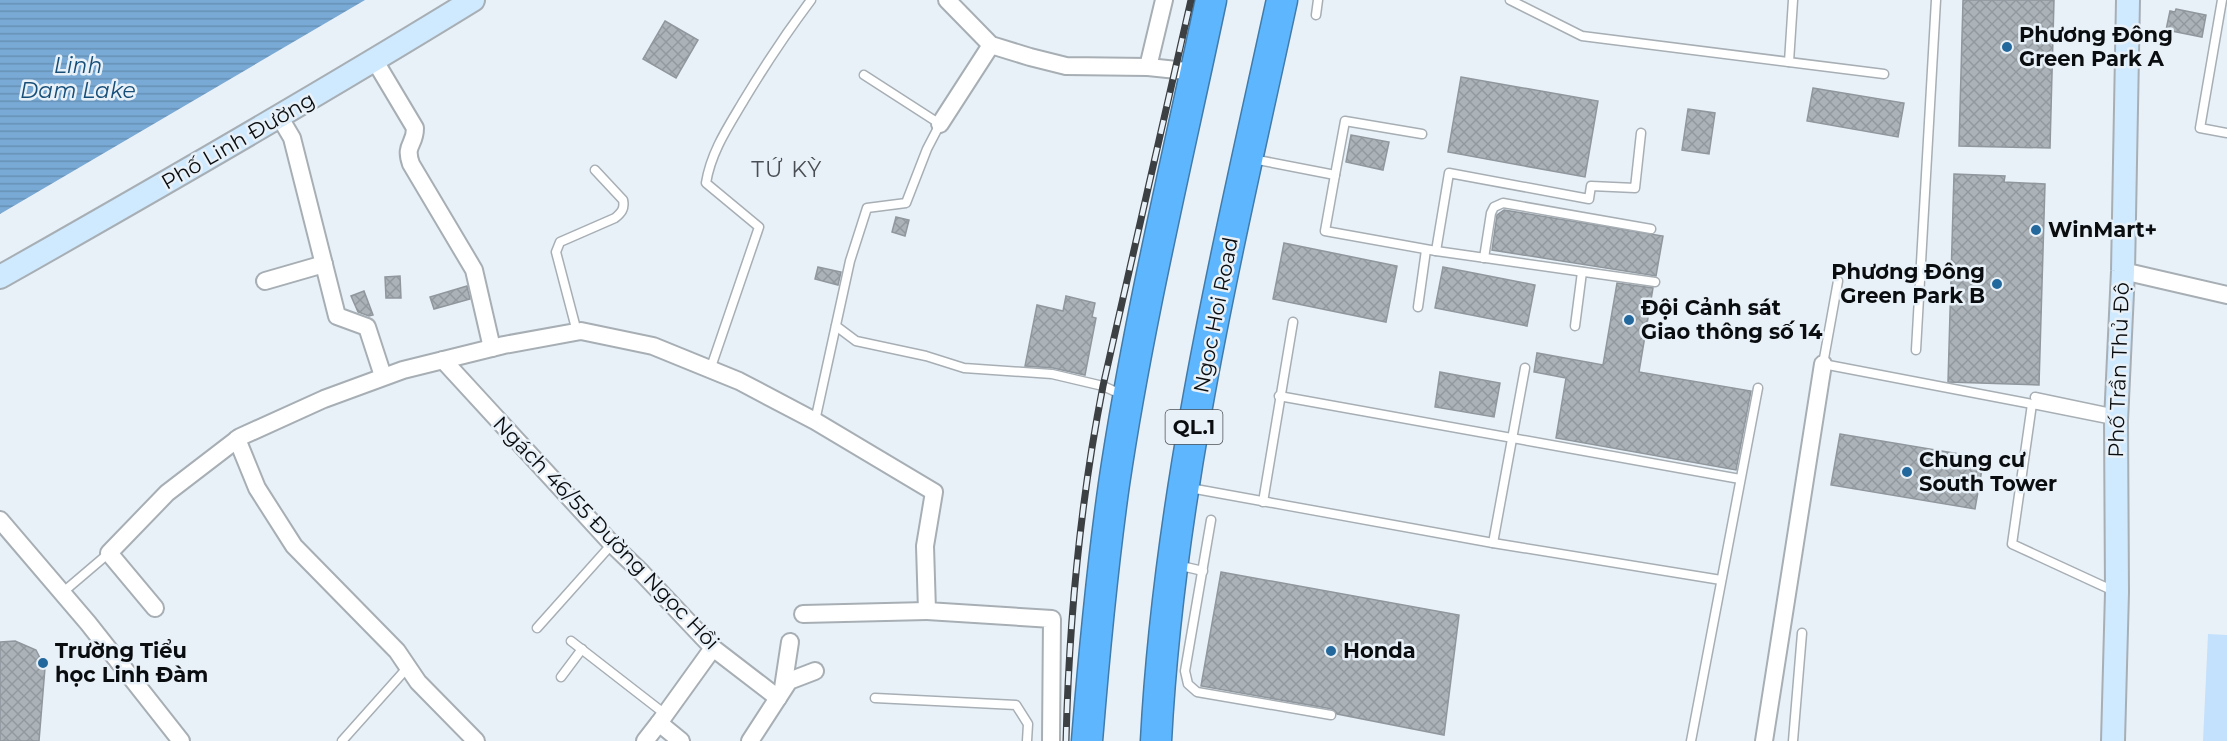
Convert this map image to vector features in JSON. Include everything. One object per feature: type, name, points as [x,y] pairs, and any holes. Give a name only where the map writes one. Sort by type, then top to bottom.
[{"type":"highway","points":[[1087,741],[1096,632],[1114,484],[1139,341],[1211,0]]},
{"type":"highway","name":"Ngoc Hoi Road","points":[[1156,741],[1158,706],[1184,487],[1207,356],[1282,0]]},
{"type":"main road","name":"Phố Linh Đường","points":[[0,276],[146,195],[375,61],[472,0]]},
{"type":"main road","name":"Phố Trần Thủ Độ","points":[[2113,741],[2117,592],[2116,417],[2128,0]]},
{"type":"street","points":[[947,0],[991,45],[1066,66],[1148,67],[1196,72]]},
{"type":"street","points":[[1148,67],[1164,0]]},
{"type":"street","points":[[940,124],[991,45]]},
{"type":"street","points":[[375,61],[415,128],[415,135],[408,148],[411,164],[474,270],[492,348]]},
{"type":"street","points":[[279,116],[292,138],[337,316],[367,327],[383,376]]},
{"type":"street","points":[[265,281],[324,264]]},
{"type":"street","points":[[2122,271],[2227,295]]},
{"type":"street","points":[[155,608],[109,553],[167,493],[237,439],[324,399],[383,376],[492,348],[581,331],[653,346],[739,381],[815,421],[934,492],[925,546],[927,611]]},
{"type":"street","name":"Ngách 46/55 Đường Ngọc Hồi","points":[[443,360],[612,544],[713,648],[783,689]]},
{"type":"street","points":[[1764,741],[1823,364]]},
{"type":"street","points":[[237,439],[257,488],[294,546],[398,651],[418,682],[476,741]]},
{"type":"street","points":[[0,520],[181,741]]},
{"type":"street","points":[[803,614],[927,611],[1052,619],[1051,741]]},
{"type":"street","points":[[750,741],[783,689],[790,642]]},
{"type":"street","points":[[645,741],[713,648]]},
{"type":"street","points":[[783,689],[815,671]]},
{"type":"street","points":[[662,718],[681,741]]},
{"type":"lane","points":[[710,370],[759,227],[706,183],[710,163],[727,128],[774,49],[811,0]]},
{"type":"lane","points":[[1316,15],[1318,0]]},
{"type":"lane","points":[[1510,0],[1582,36],[1884,74]]},
{"type":"lane","points":[[1789,62],[1792,0]]},
{"type":"lane","points":[[1916,350],[1936,0]]},
{"type":"lane","points":[[2222,0],[2200,128],[2227,134]]},
{"type":"lane","points":[[815,421],[850,261],[867,208],[906,203],[927,149],[940,124],[864,75]]},
{"type":"lane","points":[[1422,134],[1345,121],[1325,231],[1436,252],[1655,282]]},
{"type":"lane","points":[[1436,252],[1449,173],[1589,199],[1591,186],[1635,188],[1641,133]]},
{"type":"lane","points":[[1248,158],[1335,174]]},
{"type":"lane","points":[[577,332],[556,252],[557,247],[560,242],[615,218],[621,213],[624,205],[623,200],[595,170]]},
{"type":"lane","points":[[1484,258],[1491,213],[1497,204],[1503,203],[1651,228]]},
{"type":"lane","points":[[1418,306],[1426,250]]},
{"type":"lane","points":[[1575,326],[1582,272]]},
{"type":"lane","points":[[1838,281],[1823,364],[2116,417]]},
{"type":"lane","points":[[1263,502],[1293,322]]},
{"type":"lane","points":[[836,326],[856,341],[926,356],[964,368],[1052,374],[1103,386],[1129,398]]},
{"type":"lane","points":[[1492,543],[1525,368]]},
{"type":"lane","points":[[1691,741],[1758,388]]},
{"type":"lane","points":[[1280,396],[1740,479]]},
{"type":"lane","points":[[2034,401],[2012,544],[2117,592]]},
{"type":"lane","points":[[1184,487],[1492,543],[1721,580]]},
{"type":"lane","points":[[1211,520],[1185,671],[1188,684],[1197,692],[1331,715]]},
{"type":"lane","points":[[537,628],[612,544]]},
{"type":"lane","points":[[62,593],[109,553]]},
{"type":"lane","points":[[1174,564],[1203,571]]},
{"type":"lane","points":[[1793,741],[1802,633]]},
{"type":"lane","points":[[571,641],[662,718]]},
{"type":"lane","points":[[561,677],[582,649]]},
{"type":"lane","points":[[342,741],[408,667]]},
{"type":"lane","points":[[875,698],[1016,705],[1028,724],[1027,741]]},
{"type":"shaded area","points":[[2208,634],[2227,635],[2227,741],[2203,741]]},
{"type":"water","name":"Linh Dam Lake","points":[[0,0],[365,0],[0,214]]},
{"type":"building","name":"Phương Đông Green Park A","points":[[1963,0],[2054,0],[2050,148],[1959,146]]},
{"type":"building","points":[[2176,9],[2206,15],[2202,37],[2166,30],[2170,11],[2175,12]]},
{"type":"building","points":[[665,21],[698,40],[676,78],[643,59]]},
{"type":"building","points":[[1461,77],[1598,101],[1585,177],[1448,152]]},
{"type":"building","points":[[1813,88],[1904,103],[1898,137],[1807,121]]},
{"type":"building","points":[[1688,109],[1715,113],[1709,154],[1682,150]]},
{"type":"building","points":[[1351,135],[1389,142],[1383,170],[1346,162]]},
{"type":"building","name":"Phương Đông Green Park B","points":[[1954,174],[2005,176],[2004,182],[2045,184],[2039,385],[1948,382]]},
{"type":"building","points":[[1504,210],[1663,236],[1656,276],[1492,250],[1497,215]]},
{"type":"building","points":[[896,217],[909,220],[905,236],[892,232]]},
{"type":"building","points":[[1284,243],[1397,266],[1386,322],[1273,299]]},
{"type":"building","points":[[818,267],[841,272],[838,285],[815,279]]},
{"type":"building","points":[[1443,267],[1535,285],[1527,326],[1435,308]]},
{"type":"building","points":[[400,276],[401,298],[386,298],[385,277]]},
{"type":"building","points":[[1617,283],[1653,288],[1639,372],[1751,391],[1736,470],[1556,438],[1566,378],[1534,372],[1537,353],[1603,365]]},
{"type":"building","points":[[467,286],[470,299],[434,309],[430,297]]},
{"type":"building","points":[[364,291],[373,315],[358,312],[351,296]]},
{"type":"building","points":[[1066,296],[1095,303],[1092,317],[1096,318],[1085,375],[1053,368],[1025,366],[1037,305],[1063,311]]},
{"type":"building","points":[[1440,372],[1500,383],[1494,417],[1435,407]]},
{"type":"building","name":"Chung cư South Tower","points":[[1840,434],[1984,458],[1975,509],[1831,485]]},
{"type":"building","name":"Honda","points":[[1221,572],[1459,615],[1444,735],[1337,714],[1332,709],[1201,686]]},
{"type":"building","points":[[15,641],[36,650],[45,668],[39,741],[0,741],[0,642]]},
{"type":"railway","points":[[1066,741],[1077,563],[1095,430],[1191,0]]},
{"type":"place","name":"Phương Đông Green Park A","points":[[2007,47]]},
{"type":"place","name":"WinMart+","points":[[2036,230]]},
{"type":"place","name":"Phương Đông Green Park B","points":[[1997,284]]},
{"type":"place","name":"Đội Cảnh sát Giao thông số 14","points":[[1629,320]]},
{"type":"place","name":"Chung cư South Tower","points":[[1907,472]]},
{"type":"place","name":"Honda","points":[[1331,651]]},
{"type":"place","name":"Trường Tiểu học Linh Đàm","points":[[43,663]]},
{"type":"district","name":"TỨ KỲ","points":[[787,169]]}]
